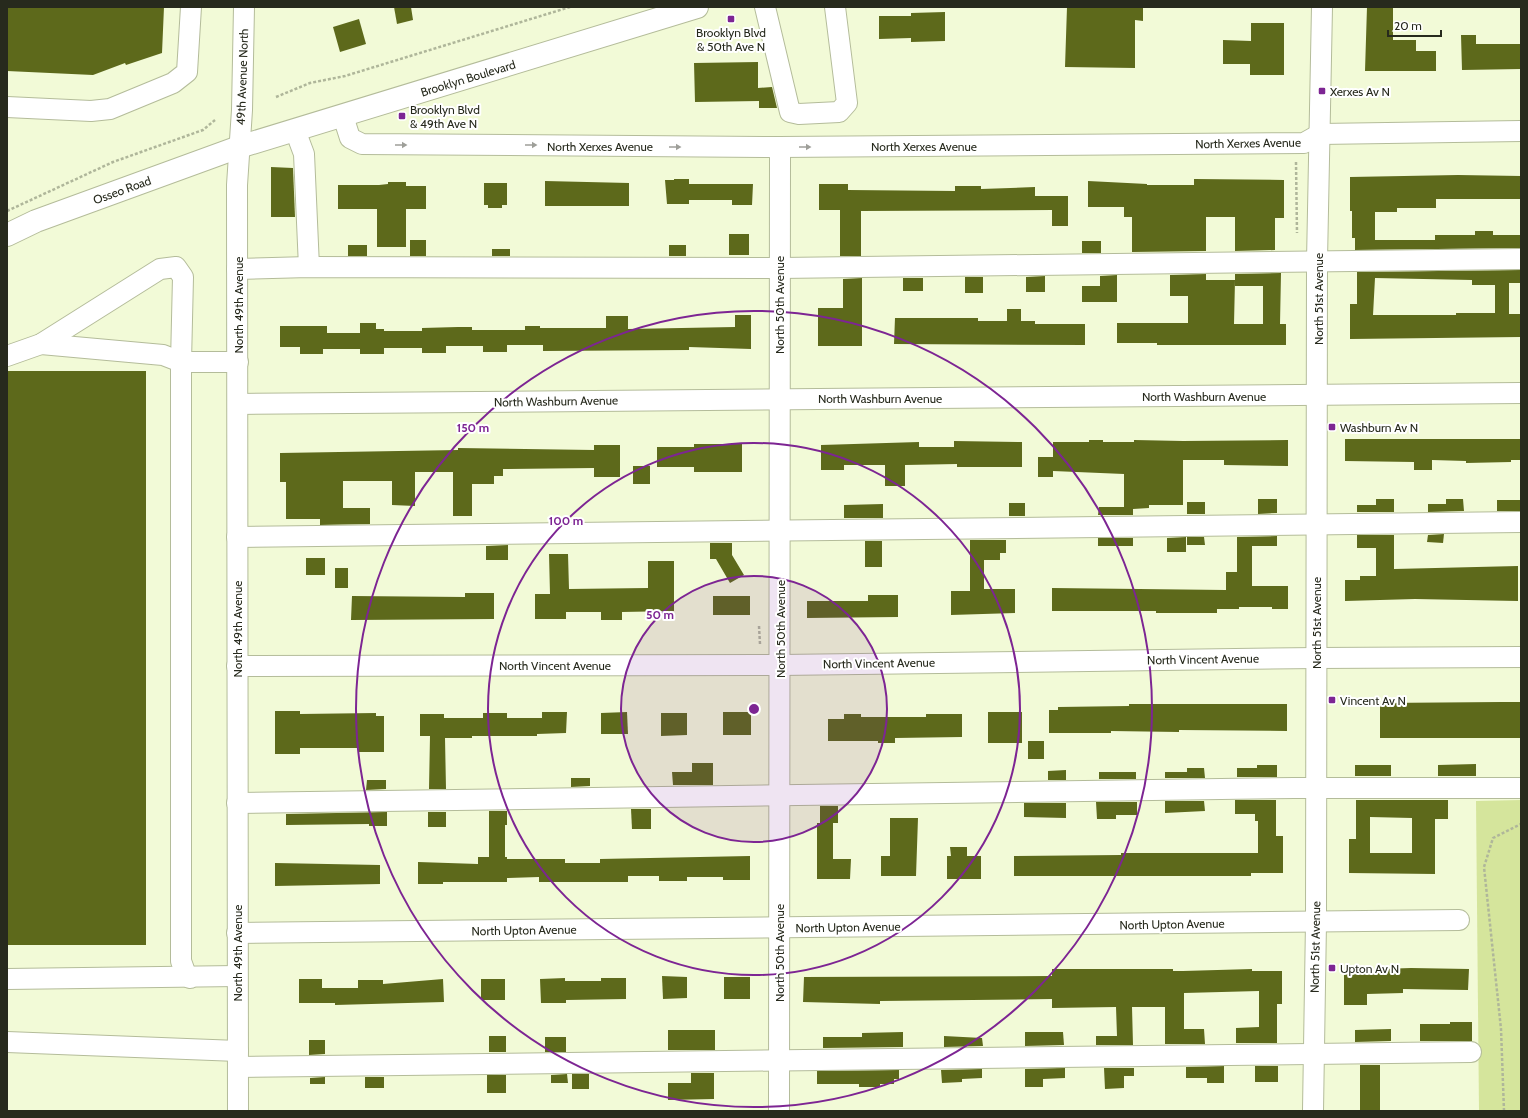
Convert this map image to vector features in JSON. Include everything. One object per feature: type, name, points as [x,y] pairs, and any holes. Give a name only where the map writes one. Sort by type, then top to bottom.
[{"type":"main road","name":"Brooklyn Boulevard","points":[[239,147],[697,7]]},
{"type":"main road","name":"Osseo Road","points":[[7,235],[36,221],[239,147]]},
{"type":"street","points":[[7,107],[90,111],[110,109],[173,83],[187,72],[191,7]]},
{"type":"street","name":"49th Avenue North","points":[[239,147],[242,110],[244,7]]},
{"type":"street","points":[[765,7],[790,112],[799,114],[839,112],[847,103],[835,7]]},
{"type":"street","name":"North 51st Avenue","points":[[1313,1111],[1316,922],[1315,788],[1318,395],[1317,261],[1322,7]]},
{"type":"street","name":"North Xerxes Avenue","points":[[343,116],[350,138],[362,144],[779,147],[1304,143],[1320,134],[1521,131]]},
{"type":"street","points":[[295,130],[304,154],[309,267]]},
{"type":"street","name":"North 49th Avenue","points":[[238,1111],[237,269],[239,147]]},
{"type":"street","name":"North 50th Avenue","points":[[779,147],[779,1111]]},
{"type":"street","points":[[237,269],[309,267],[780,268],[1521,259]]},
{"type":"street","points":[[7,356],[41,344],[160,269],[176,267],[184,277],[180,362],[181,961],[185,972],[190,978]]},
{"type":"street","points":[[41,344],[163,356],[180,362],[238,362]]},
{"type":"street","name":"North Washburn Avenue","points":[[238,404],[779,398],[1521,393]]},
{"type":"street","points":[[237,537],[1521,522]]},
{"type":"street","name":"North Vincent Avenue","points":[[238,666],[780,665],[1316,658],[1521,657]]},
{"type":"street","points":[[237,803],[1315,788],[1521,788]]},
{"type":"street","name":"North Upton Avenue","points":[[237,933],[1459,920]]},
{"type":"street","points":[[7,978],[190,978],[237,976]]},
{"type":"street","points":[[7,1042],[238,1059],[779,1061],[1471,1052]]},
{"type":"path","points":[[276,97],[310,83],[345,76],[570,7]]},
{"type":"path","points":[[7,210],[113,162],[203,130],[215,120]]},
{"type":"path","points":[[1504,1111],[1501,1029],[1484,867],[1493,838],[1521,824]]},
{"type":"green space","points":[[1521,800],[1521,1111],[1479,1111],[1476,801]]},
{"type":"building","points":[[7,7],[164,7],[162,53],[126,65],[125,63],[93,75],[7,71]]},
{"type":"building","points":[[394,7],[411,7],[413,20],[397,24]]},
{"type":"building","points":[[1067,7],[1143,7],[1143,21],[1135,20],[1135,68],[1065,67]]},
{"type":"building","points":[[1367,7],[1393,7],[1393,40],[1416,40],[1416,51],[1436,51],[1436,71],[1365,71]]},
{"type":"building","points":[[945,12],[945,41],[911,42],[911,38],[879,39],[879,16],[911,16],[911,13]]},
{"type":"building","points":[[359,19],[366,44],[340,52],[333,27]]},
{"type":"building","points":[[1251,23],[1284,23],[1284,75],[1250,75],[1250,64],[1223,64],[1223,40],[1251,41]]},
{"type":"building","points":[[1461,35],[1476,35],[1476,44],[1521,44],[1521,69],[1462,70]]},
{"type":"building","points":[[758,62],[758,88],[772,87],[777,108],[759,108],[759,101],[695,102],[694,63]]},
{"type":"building","points":[[271,167],[293,168],[295,217],[271,217]]},
{"type":"building","points":[[1458,175],[1521,176],[1521,199],[1436,199],[1436,208],[1397,208],[1397,212],[1375,212],[1375,240],[1435,240],[1435,235],[1475,235],[1475,231],[1493,231],[1493,235],[1521,235],[1521,248],[1355,250],[1355,238],[1352,238],[1352,211],[1350,211],[1350,177]]},
{"type":"building","points":[[689,179],[689,184],[753,184],[752,205],[732,205],[732,200],[689,200],[689,204],[667,204],[665,180]]},
{"type":"building","points":[[1194,179],[1284,180],[1284,218],[1275,218],[1275,250],[1235,251],[1235,217],[1206,217],[1206,251],[1132,252],[1132,217],[1124,217],[1124,207],[1088,207],[1088,181],[1147,185],[1194,185]]},
{"type":"building","points":[[545,181],[629,183],[629,206],[545,206]]},
{"type":"building","points":[[388,182],[406,182],[406,186],[426,186],[426,209],[406,209],[406,247],[377,247],[377,209],[338,209],[338,185],[379,185],[388,184]]},
{"type":"building","points":[[484,183],[507,183],[507,205],[502,205],[502,208],[488,208],[488,205],[484,205]]},
{"type":"building","points":[[819,184],[848,184],[848,190],[955,191],[955,186],[981,186],[981,189],[1035,187],[1035,196],[1068,196],[1068,226],[1052,226],[1052,210],[861,211],[861,256],[840,256],[840,210],[819,210]]},
{"type":"building","points":[[729,234],[749,234],[749,255],[729,255]]},
{"type":"building","points":[[410,240],[426,240],[426,256],[410,256]]},
{"type":"building","points":[[1082,241],[1101,241],[1101,253],[1082,253]]},
{"type":"building","points":[[348,245],[367,245],[367,256],[348,256]]},
{"type":"building","points":[[669,245],[686,245],[686,256],[669,256]]},
{"type":"building","points":[[492,249],[510,249],[510,256],[492,256]]},
{"type":"building","points":[[1521,270],[1521,283],[1509,283],[1509,314],[1521,314],[1521,337],[1350,339],[1350,304],[1357,304],[1357,272]],"holes":[[[1375,278],[1472,280],[1472,285],[1495,285],[1495,313],[1456,313],[1456,315],[1373,315]]]},
{"type":"building","points":[[1281,273],[1280,324],[1286,324],[1286,345],[1157,345],[1157,343],[1117,343],[1117,323],[1188,323],[1188,296],[1170,296],[1170,275],[1206,274],[1206,280],[1235,280],[1235,274]],"holes":[[[1235,280],[1235,286],[1263,286],[1263,324],[1234,324]]]},
{"type":"building","points":[[1117,275],[1117,302],[1082,302],[1082,286],[1100,286],[1100,276]]},
{"type":"building","points":[[1045,276],[1045,292],[1026,292],[1026,277]]},
{"type":"building","points":[[965,277],[983,277],[983,293],[965,293]]},
{"type":"building","points":[[862,278],[862,346],[818,346],[818,308],[843,308],[843,279]]},
{"type":"building","points":[[903,278],[923,278],[923,291],[903,291]]},
{"type":"building","points":[[1007,309],[1021,309],[1021,321],[1035,321],[1035,324],[1085,324],[1085,345],[894,344],[895,318],[978,318],[978,321],[1007,321]]},
{"type":"building","points":[[735,315],[751,315],[751,349],[689,347],[689,350],[543,351],[543,345],[507,345],[507,352],[483,352],[483,346],[446,346],[446,353],[422,353],[422,348],[384,348],[384,354],[360,354],[360,349],[323,349],[323,354],[300,354],[300,347],[280,347],[280,326],[327,326],[327,333],[360,333],[360,323],[376,323],[376,329],[384,329],[384,331],[422,331],[422,328],[458,327],[472,327],[472,330],[525,330],[525,326],[540,326],[540,328],[606,328],[606,316],[628,316],[628,329],[735,327]]},
{"type":"building","points":[[7,371],[146,371],[146,945],[7,945]]},
{"type":"building","points":[[1345,439],[1521,439],[1521,460],[1511,460],[1511,462],[1466,463],[1466,461],[1432,460],[1432,470],[1414,470],[1414,462],[1345,461]]},
{"type":"building","points":[[1089,440],[1103,440],[1103,442],[1134,442],[1134,440],[1288,440],[1288,466],[1224,465],[1224,460],[1183,460],[1183,505],[1149,505],[1149,508],[1133,509],[1133,515],[1098,515],[1099,507],[1124,507],[1124,474],[1053,471],[1053,477],[1038,477],[1038,457],[1053,457],[1053,442],[1089,442]]},
{"type":"building","points":[[954,441],[1022,442],[1022,467],[957,467],[957,464],[905,465],[905,486],[885,486],[885,465],[844,465],[844,470],[821,470],[821,445],[919,442],[919,447],[954,447]]},
{"type":"building","points":[[694,444],[742,444],[742,472],[694,472],[694,467],[657,467],[657,447],[694,447]]},
{"type":"building","points":[[594,445],[620,445],[620,477],[594,477],[594,468],[503,469],[503,476],[494,476],[494,484],[472,484],[472,516],[453,516],[453,472],[415,472],[415,506],[392,505],[392,481],[343,481],[343,508],[370,508],[370,524],[320,525],[320,519],[286,519],[286,482],[280,482],[280,453],[458,450],[458,448],[594,450]]},
{"type":"building","points":[[633,466],[650,466],[650,484],[633,484]]},
{"type":"building","points":[[1258,499],[1277,499],[1277,513],[1258,514]]},
{"type":"building","points":[[1376,499],[1394,499],[1394,512],[1357,512],[1357,505],[1376,505]]},
{"type":"building","points":[[1446,499],[1463,499],[1464,511],[1428,512],[1428,504],[1446,504]]},
{"type":"building","points":[[1497,500],[1521,500],[1521,511],[1497,511]]},
{"type":"building","points":[[1187,502],[1205,502],[1205,514],[1187,514]]},
{"type":"building","points":[[1009,503],[1025,503],[1025,516],[1009,516]]},
{"type":"building","points":[[883,504],[883,518],[844,518],[844,505]]},
{"type":"building","points":[[1444,534],[1443,543],[1427,542],[1428,535]]},
{"type":"building","points":[[1357,535],[1394,535],[1394,569],[1518,566],[1518,601],[1415,599],[1345,601],[1345,580],[1360,580],[1360,576],[1376,576],[1376,548],[1357,548]]},
{"type":"building","points":[[1277,536],[1277,546],[1252,546],[1252,586],[1288,586],[1288,609],[1272,609],[1272,607],[1239,607],[1239,609],[1217,609],[1217,613],[1156,613],[1156,611],[1052,611],[1052,588],[1226,590],[1226,572],[1237,572],[1237,537]]},
{"type":"building","points":[[1186,537],[1186,552],[1167,552],[1167,538]]},
{"type":"building","points":[[1187,537],[1204,537],[1205,545],[1187,545]]},
{"type":"building","points":[[1098,538],[1133,538],[1133,546],[1098,546]]},
{"type":"building","points":[[970,540],[1006,540],[1006,553],[1000,553],[1000,560],[984,560],[984,589],[1015,589],[1015,613],[951,615],[951,591],[970,591]]},
{"type":"building","points":[[865,541],[882,541],[882,567],[865,567]]},
{"type":"building","points":[[710,543],[732,543],[732,555],[744,575],[730,583],[716,559],[710,559]]},
{"type":"building","points":[[508,545],[508,560],[486,560],[486,546]]},
{"type":"building","points":[[549,554],[568,554],[569,589],[648,588],[648,561],[674,561],[674,611],[622,612],[622,620],[601,620],[601,612],[566,612],[566,619],[535,619],[535,594],[550,594]]},
{"type":"building","points":[[306,558],[325,558],[325,575],[306,575]]},
{"type":"building","points":[[335,568],[348,568],[348,588],[335,588]]},
{"type":"building","points":[[465,593],[494,593],[494,619],[351,620],[352,596],[465,597]]},
{"type":"building","points":[[868,595],[898,595],[898,617],[807,618],[807,601],[868,601]]},
{"type":"building","points":[[713,596],[750,596],[750,615],[713,615]]},
{"type":"building","points":[[1521,702],[1521,738],[1380,738],[1380,703]]},
{"type":"building","points":[[1129,704],[1287,704],[1287,731],[1179,730],[1179,732],[1111,731],[1111,733],[1049,733],[1049,710],[1058,710],[1058,707],[1129,706]]},
{"type":"building","points":[[275,711],[300,711],[300,714],[376,713],[376,716],[384,716],[384,752],[359,752],[359,748],[300,748],[300,754],[275,754]]},
{"type":"building","points":[[542,712],[567,712],[566,733],[537,734],[537,736],[472,736],[472,738],[445,738],[446,789],[429,789],[430,736],[420,736],[420,714],[444,714],[444,718],[483,718],[483,713],[507,713],[507,718],[542,718]]},
{"type":"building","points":[[627,712],[628,734],[601,734],[601,713]]},
{"type":"building","points":[[723,712],[751,712],[751,735],[723,735]]},
{"type":"building","points":[[988,712],[1022,712],[1022,743],[988,743]]},
{"type":"building","points":[[661,713],[687,713],[687,735],[661,736]]},
{"type":"building","points":[[844,714],[861,714],[861,717],[926,717],[926,714],[962,714],[962,737],[895,738],[895,743],[878,743],[878,741],[828,741],[828,719],[844,719]]},
{"type":"building","points":[[1028,741],[1044,741],[1044,759],[1028,759]]},
{"type":"building","points":[[692,763],[713,763],[713,785],[673,785],[672,772],[692,772]]},
{"type":"building","points":[[1476,764],[1476,776],[1438,776],[1438,765]]},
{"type":"building","points":[[1257,765],[1277,765],[1277,777],[1237,777],[1237,768],[1257,768]]},
{"type":"building","points":[[1355,765],[1391,765],[1391,776],[1355,776]]},
{"type":"building","points":[[1187,768],[1204,768],[1205,778],[1165,778],[1165,772],[1187,772]]},
{"type":"building","points":[[1066,770],[1066,780],[1048,780],[1048,771]]},
{"type":"building","points":[[1099,772],[1136,772],[1136,779],[1099,779]]},
{"type":"building","points":[[571,778],[590,778],[590,786],[571,787]]},
{"type":"building","points":[[367,780],[386,780],[386,789],[366,790]]},
{"type":"building","points":[[1235,800],[1276,800],[1276,836],[1283,836],[1283,873],[1251,873],[1251,876],[1014,876],[1014,856],[1121,855],[1121,853],[1258,853],[1258,821],[1255,821],[1255,814],[1235,814]]},
{"type":"building","points":[[1356,800],[1448,800],[1448,819],[1435,819],[1435,874],[1349,873],[1349,839],[1356,839]],"holes":[[[1370,817],[1412,818],[1412,853],[1370,853]]]},
{"type":"building","points":[[1165,801],[1204,801],[1205,811],[1165,813]]},
{"type":"building","points":[[1096,802],[1137,802],[1137,815],[1116,815],[1116,819],[1097,819]]},
{"type":"building","points":[[1024,803],[1066,803],[1066,818],[1024,817]]},
{"type":"building","points":[[820,806],[838,806],[838,823],[820,823]]},
{"type":"building","points":[[631,809],[651,809],[651,829],[632,829]]},
{"type":"building","points":[[489,811],[507,811],[507,825],[505,825],[505,857],[507,857],[507,859],[565,859],[565,863],[600,863],[600,859],[750,856],[750,880],[723,880],[723,877],[687,877],[687,881],[659,881],[659,876],[628,876],[628,882],[539,882],[539,877],[507,878],[507,882],[443,882],[443,884],[418,884],[418,862],[478,864],[478,857],[489,857]]},
{"type":"building","points":[[387,812],[387,826],[369,826],[369,824],[286,825],[286,814]]},
{"type":"building","points":[[428,812],[446,812],[446,827],[428,827]]},
{"type":"building","points":[[890,818],[918,818],[916,876],[881,876],[881,856],[890,856]]},
{"type":"building","points":[[817,823],[833,823],[833,859],[851,859],[850,879],[817,879]]},
{"type":"building","points":[[950,847],[967,847],[967,856],[981,856],[981,879],[947,879],[947,856],[951,856]]},
{"type":"building","points":[[275,863],[380,865],[380,884],[275,886]]},
{"type":"building","points":[[1052,969],[1173,969],[1173,971],[1183,971],[1252,969],[1252,971],[1282,971],[1282,1004],[1277,1004],[1277,1043],[1236,1043],[1236,1028],[1259,1027],[1259,991],[1184,993],[1184,1029],[1204,1029],[1205,1044],[1165,1044],[1165,1007],[1132,1007],[1133,1045],[1096,1045],[1096,1036],[1117,1036],[1116,1007],[1052,1008],[1052,999],[880,1001],[880,1004],[803,1002],[804,977],[1052,976]]},
{"type":"building","points":[[1381,969],[1469,969],[1468,990],[1403,989],[1403,993],[1367,994],[1367,1005],[1344,1005],[1344,972],[1381,972]]},
{"type":"building","points":[[662,976],[687,977],[687,998],[663,999]]},
{"type":"building","points":[[724,977],[750,977],[750,999],[724,999]]},
{"type":"building","points":[[565,978],[565,981],[601,981],[601,978],[626,978],[626,999],[566,1000],[566,1003],[541,1003],[540,979]]},
{"type":"building","points":[[299,979],[322,979],[322,988],[358,988],[358,980],[383,980],[383,984],[443,979],[444,1002],[335,1005],[335,1003],[299,1003]]},
{"type":"building","points":[[481,979],[505,979],[505,1000],[481,1000]]},
{"type":"building","points":[[1450,1022],[1472,1022],[1472,1041],[1420,1041],[1420,1024],[1450,1024]]},
{"type":"building","points":[[1391,1029],[1391,1041],[1355,1042],[1355,1030]]},
{"type":"building","points":[[668,1030],[715,1030],[715,1050],[668,1050]]},
{"type":"building","points":[[903,1032],[903,1047],[823,1048],[823,1037],[862,1037],[862,1033]]},
{"type":"building","points":[[1025,1032],[1063,1032],[1064,1045],[1025,1046]]},
{"type":"building","points":[[489,1036],[506,1036],[506,1052],[489,1052]]},
{"type":"building","points":[[944,1036],[982,1038],[983,1046],[944,1047]]},
{"type":"building","points":[[545,1037],[566,1037],[566,1052],[545,1052]]},
{"type":"building","points":[[309,1040],[325,1040],[325,1054],[309,1055]]},
{"type":"building","points":[[1360,1065],[1380,1065],[1380,1111],[1360,1111]]},
{"type":"building","points":[[1224,1066],[1224,1083],[1207,1083],[1207,1078],[1186,1078],[1186,1067]]},
{"type":"building","points":[[1255,1066],[1278,1066],[1278,1082],[1255,1082]]},
{"type":"building","points":[[1065,1068],[1065,1078],[1043,1079],[1043,1087],[1025,1087],[1025,1069]]},
{"type":"building","points":[[1104,1068],[1134,1068],[1134,1076],[1124,1076],[1124,1088],[1105,1089]]},
{"type":"building","points":[[982,1069],[982,1078],[962,1079],[962,1082],[942,1083],[941,1070]]},
{"type":"building","points":[[899,1070],[899,1079],[894,1079],[894,1084],[880,1084],[880,1087],[859,1087],[859,1084],[817,1084],[817,1071]]},
{"type":"building","points":[[691,1073],[714,1073],[714,1099],[668,1100],[668,1083],[691,1083]]},
{"type":"building","points":[[567,1074],[568,1083],[551,1083],[551,1075]]},
{"type":"building","points":[[572,1074],[589,1074],[589,1089],[572,1089]]},
{"type":"building","points":[[487,1075],[506,1075],[506,1093],[487,1093]]},
{"type":"building","points":[[325,1077],[325,1084],[310,1084],[310,1078]]},
{"type":"building","points":[[365,1077],[384,1077],[384,1088],[365,1088]]},
{"type":"place","name":"Brooklyn Blvd & 50th Ave N","points":[[731,19]]},
{"type":"place","name":"Xerxes Av N","points":[[1322,91]]},
{"type":"place","name":"Brooklyn Blvd & 49th Ave N","points":[[402,116]]},
{"type":"place","name":"Washburn Av N","points":[[1332,427]]},
{"type":"place","name":"Vincent Av N","points":[[1332,700]]},
{"type":"place","name":"Upton Av N","points":[[1332,968]]}]
